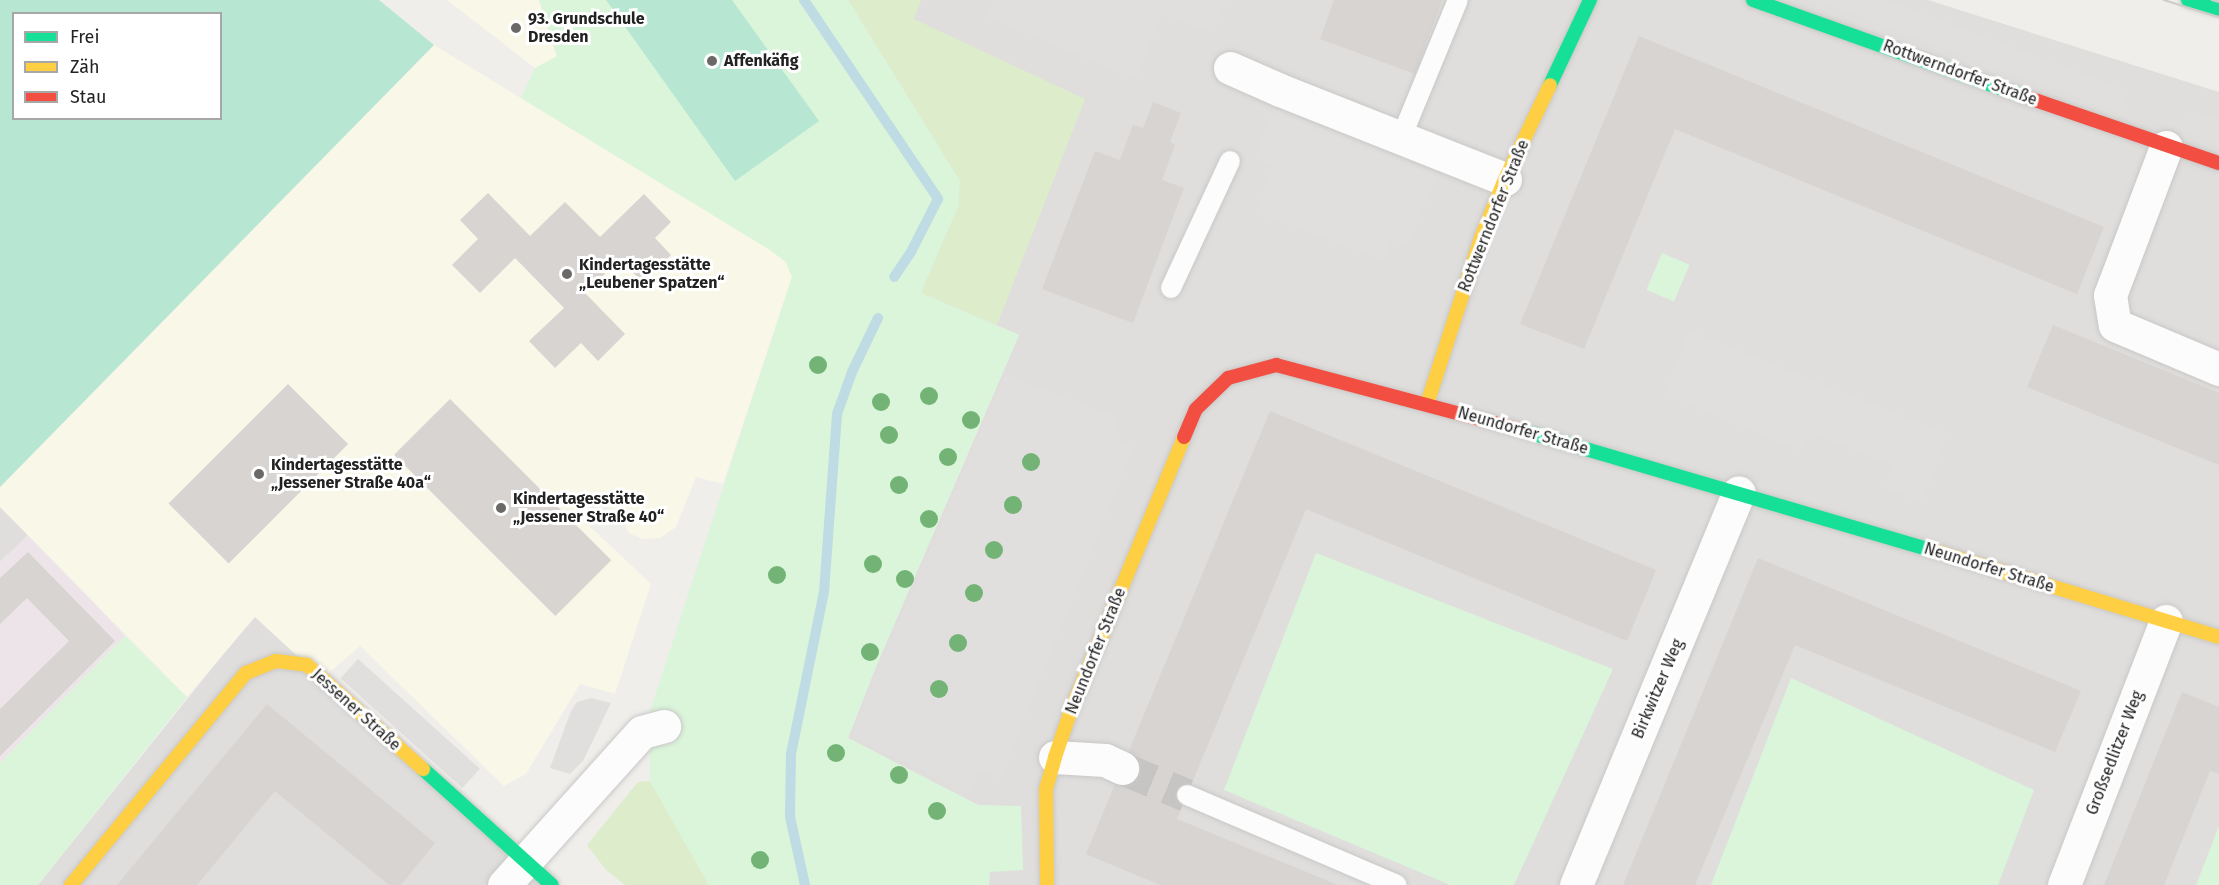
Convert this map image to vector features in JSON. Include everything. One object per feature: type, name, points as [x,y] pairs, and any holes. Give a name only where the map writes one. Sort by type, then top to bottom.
[{"type":"street","name":"Rottwerndorfer Straße","points":[[1426,404],[1481,238],[1505,179],[1590,0]]},
{"type":"street","name":"Rottwerndorfer Straße","points":[[1753,0],[2166,147],[2219,163]]},
{"type":"street","points":[[2188,0],[2219,9]]},
{"type":"street","points":[[1230,68],[1505,179]]},
{"type":"street","points":[[2166,147],[2109,295],[2115,325],[2219,369]]},
{"type":"street","name":"Neundorfer Straße","points":[[1047,885],[1046,789],[1055,758],[1071,710],[1196,409],[1228,378],[1276,365],[1426,404],[1740,492],[2219,637]]},
{"type":"street","name":"Birkwitzer Weg","points":[[1576,885],[1740,492]]},
{"type":"street","name":"Großsedlitzer Weg","points":[[2064,885],[2166,621]]},
{"type":"street","name":"Jessener Straße","points":[[71,885],[246,673],[276,661],[307,665],[513,873],[552,885]]},
{"type":"street","points":[[513,873],[642,732],[664,726]]},
{"type":"street","points":[[1055,758],[1105,760],[1122,768]]},
{"type":"lane","points":[[1401,138],[1458,0]]},
{"type":"lane","points":[[1171,288],[1230,161]]},
{"type":"lane","points":[[1187,795],[1397,885]]},
{"type":"shaded area","name":"93. Grundschule Dresden","points":[[447,0],[539,0],[557,57],[535,68]]},
{"type":"shaded area","points":[[848,0],[1928,0],[2219,92],[2219,885],[989,885],[989,872],[1021,807],[978,805],[848,738],[875,669],[1019,335],[921,293],[960,181]]},
{"type":"shaded area","points":[[994,0],[1226,0],[1212,33],[1161,14],[1137,79],[986,16]]},
{"type":"shaded area","points":[[1815,0],[1885,0],[2128,91],[2120,113]]},
{"type":"shaded area","points":[[434,45],[770,250],[786,262],[792,277],[723,484],[696,477],[676,527],[660,538],[642,539],[629,533],[623,520],[597,498],[580,517],[651,584],[615,694],[580,684],[526,774],[504,786],[360,646],[322,679],[255,617],[187,697],[0,507],[0,487]]},
{"type":"shaded area","points":[[1274,107],[1439,169],[1407,246],[1390,240],[1384,260],[1256,212],[1274,166],[1255,156]]},
{"type":"shaded area","points":[[2186,110],[2219,120],[2219,144],[2179,132]]},
{"type":"shaded area","points":[[1689,331],[1947,434],[1922,502],[1886,488],[1893,465],[1808,431],[1801,451],[1666,394]]},
{"type":"shaded area","points":[[1005,375],[1119,418],[1112,437],[1133,447],[1000,779],[979,769],[969,793],[851,735]]},
{"type":"shaded area","points":[[0,507],[29,534],[0,562]]},
{"type":"shaded area","points":[[29,534],[125,636],[0,763],[0,562]]},
{"type":"shaded area","points":[[254,616],[558,885],[38,885]]},
{"type":"shaded area","points":[[358,659],[480,769],[462,788],[341,678]]},
{"type":"shaded area","points":[[591,698],[611,703],[583,761],[570,774],[550,768],[571,711],[577,702]]},
{"type":"green space","points":[[0,0],[379,0],[434,45],[0,487]]},
{"type":"green space","points":[[539,0],[848,0],[960,181],[959,205],[921,293],[1019,335],[875,669],[848,738],[978,805],[1021,806],[1023,870],[990,872],[989,885],[709,885],[650,781],[649,714],[792,277],[786,262],[770,250],[521,98],[535,68],[557,56]]},
{"type":"green space","name":"Affenkäfig","points":[[606,0],[732,0],[819,121],[735,181]]},
{"type":"green space","points":[[848,0],[921,0],[914,19],[1085,99],[997,325],[921,293],[959,205],[960,181]]},
{"type":"green space","points":[[1662,253],[1690,265],[1674,302],[1646,290]]},
{"type":"green space","points":[[1316,553],[1613,669],[1514,885],[1450,885],[1224,790]]},
{"type":"green space","points":[[125,636],[187,697],[38,885],[0,885],[0,763]]},
{"type":"green space","points":[[1791,678],[2034,790],[1998,885],[1711,885]]},
{"type":"green space","points":[[650,781],[709,885],[625,885],[606,870],[587,845],[638,782]]},
{"type":"green space","points":[[2219,826],[2219,885],[2196,885]]},
{"type":"building","points":[[1334,0],[1442,0],[1415,74],[1320,39]]},
{"type":"building","points":[[1639,36],[2104,227],[2077,294],[1675,129],[1584,349],[1520,324]]},
{"type":"building","points":[[1153,102],[1181,113],[1170,142],[1175,145],[1162,180],[1184,188],[1133,323],[1042,289],[1095,151],[1120,160],[1133,125],[1143,128]]},
{"type":"building","name":"Kindertagesstätte „Leubener Spatzen“","points":[[488,193],[530,236],[565,202],[600,237],[644,194],[671,222],[655,238],[671,255],[643,283],[620,259],[585,293],[625,334],[598,361],[581,343],[555,368],[529,341],[564,308],[515,258],[480,293],[452,265],[478,239],[460,220]]},
{"type":"building","points":[[2053,325],[2219,393],[2219,465],[2027,387]]},
{"type":"building","name":"Kindertagesstätte „Jessener Straße 40a“","points":[[288,384],[348,444],[229,564],[168,504]]},
{"type":"building","name":"Kindertagesstätte „Jessener Straße 40“","points":[[450,399],[611,560],[555,616],[394,455]]},
{"type":"building","points":[[1270,411],[1656,570],[1627,641],[1306,509],[1177,819],[1338,885],[1160,885],[1086,854]]},
{"type":"building","points":[[28,552],[115,641],[0,756],[0,709],[69,641],[27,598],[0,624],[0,578]]},
{"type":"building","points":[[1758,558],[2081,691],[2055,752],[1795,645],[1695,885],[1623,885]]},
{"type":"building","points":[[2182,692],[2219,707],[2219,774],[2210,771],[2164,885],[2104,885]]},
{"type":"building","points":[[267,704],[435,843],[401,885],[389,885],[275,791],[197,885],[117,885]]},
{"type":"waterway","points":[[804,0],[938,199],[911,252],[894,277]]},
{"type":"waterway","points":[[805,885],[790,817],[791,754],[824,592],[837,414],[852,372],[878,318]]},
{"type":"tunnel","points":[[1122,768],[1187,795]]},
{"type":"tram line","points":[[2164,0],[2219,17]]},
{"type":"tram line","points":[[2212,0],[2219,2]]},
{"type":"traffic: fast","points":[[1550,85],[1590,0]]},
{"type":"traffic: fast","points":[[1753,0],[2023,96]]},
{"type":"traffic: fast","points":[[2188,0],[2219,9]]},
{"type":"traffic: fast","points":[[1524,431],[1931,550]]},
{"type":"traffic: fast","points":[[423,769],[552,885]]},
{"type":"traffic: slow","points":[[1427,404],[1481,238],[1505,179],[1550,85]]},
{"type":"traffic: slow","points":[[1047,885],[1046,789],[1055,757],[1071,710],[1184,437]]},
{"type":"traffic: slow","points":[[1931,550],[2219,637]]},
{"type":"traffic: slow","points":[[71,885],[246,673],[276,661],[307,665],[423,769]]},
{"type":"traffic: jam","points":[[2023,96],[2219,163]]},
{"type":"traffic: jam","points":[[1184,437],[1196,409],[1228,378],[1276,365],[1524,431]]},
{"type":"place","name":"93. Grundschule Dresden","points":[[516,28]]},
{"type":"place","name":"Affenkäfig","points":[[712,61]]},
{"type":"place","name":"Kindertagesstätte „Leubener Spatzen“","points":[[567,274]]},
{"type":"place","name":"Kindertagesstätte „Jessener Straße 40a“","points":[[259,474]]},
{"type":"place","name":"Kindertagesstätte „Jessener Straße 40“","points":[[501,508]]}]
